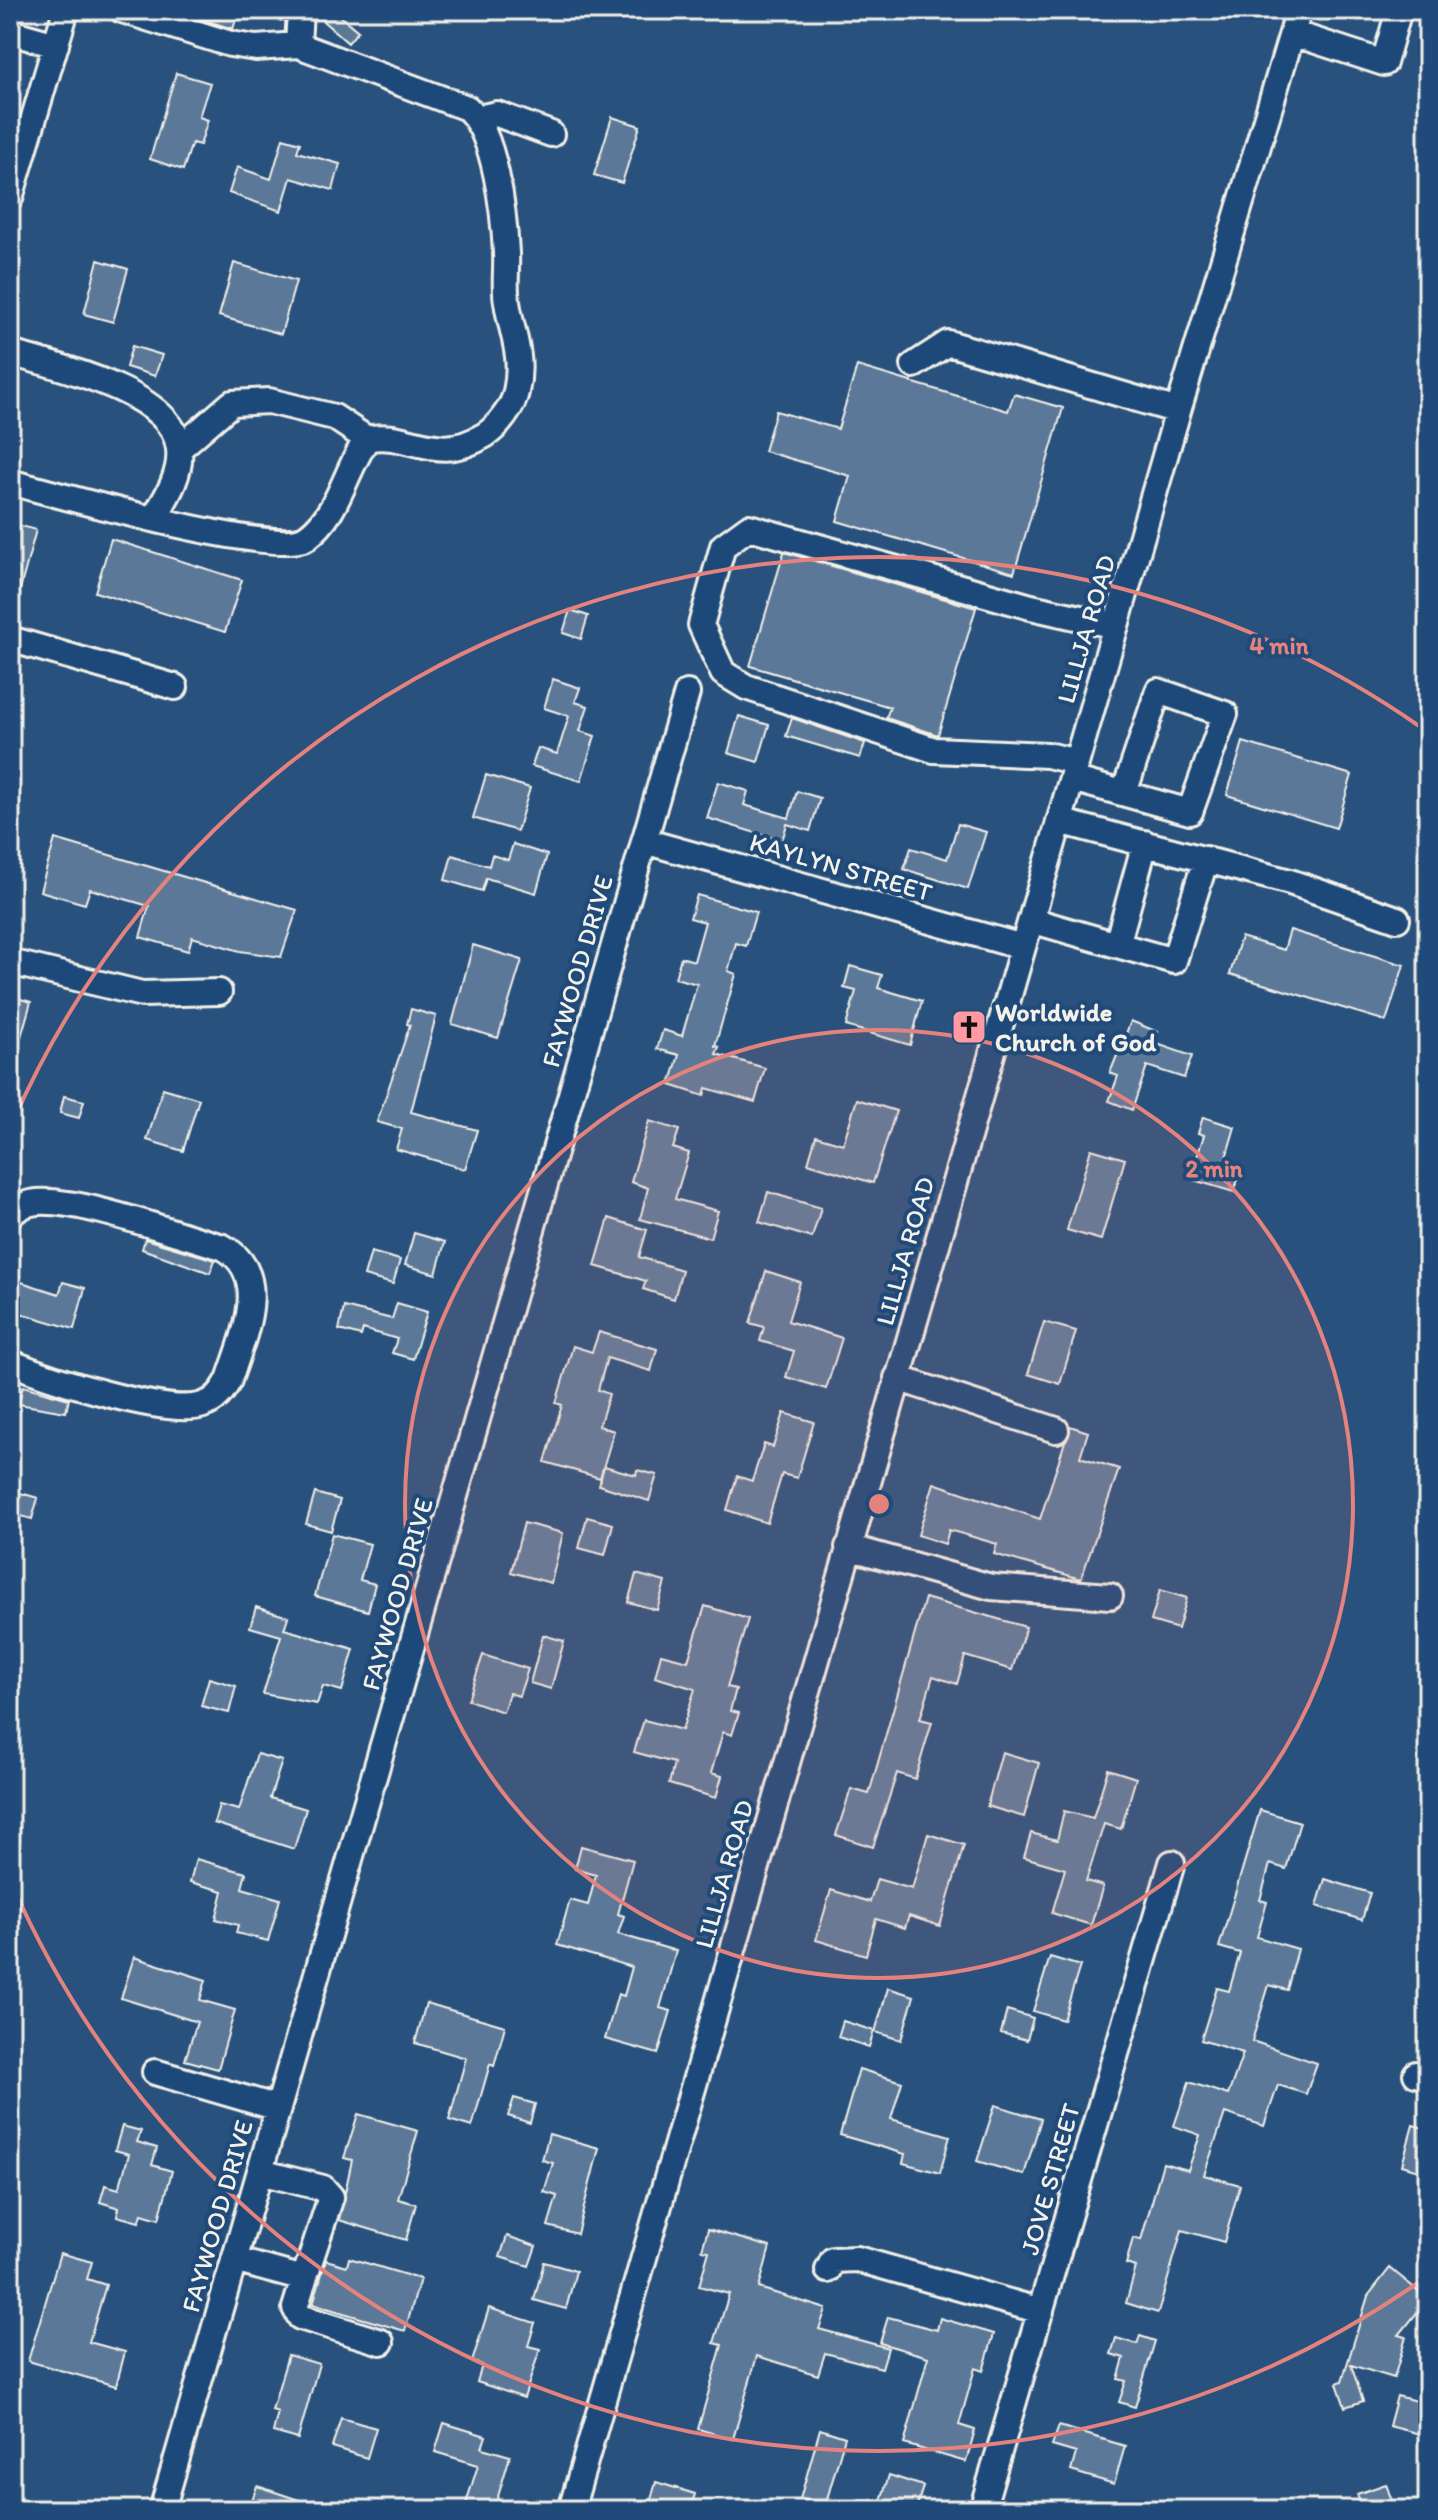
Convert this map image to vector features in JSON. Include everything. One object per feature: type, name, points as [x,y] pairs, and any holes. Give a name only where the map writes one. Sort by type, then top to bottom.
[{"type":"street","points":[[10,198],[66,10]]},
{"type":"street","points":[[10,482],[154,518],[280,543],[305,539],[322,523],[367,439],[382,435],[434,450],[458,445],[485,435],[502,419],[516,395],[519,343],[506,301],[506,252],[495,169],[478,118],[467,108],[298,45],[256,48],[230,44],[122,10]]},
{"type":"street","points":[[298,45],[300,10]]},
{"type":"street","points":[[1296,22],[1384,63],[1399,10]]},
{"type":"street","name":"LILLJA ROAD","points":[[571,2510],[1178,411],[1296,22]]},
{"type":"street","points":[[10,32],[56,45]]},
{"type":"street","points":[[478,118],[497,114],[551,134]]},
{"type":"street","points":[[914,365],[948,343],[1178,411]]},
{"type":"street","points":[[10,353],[110,385],[154,407],[171,425],[180,448],[170,492],[154,518]]},
{"type":"street","points":[[180,448],[232,403],[269,401],[334,417],[367,439]]},
{"type":"street","points":[[1116,626],[1031,607],[749,527],[723,546],[701,625],[723,673],[746,687],[934,750],[1048,755],[1074,771],[1124,793],[1190,812],[1225,714],[1158,691],[1124,793]]},
{"type":"street","points":[[10,639],[175,687]]},
{"type":"street","name":"FAYWOOD DRIVE","points":[[162,2510],[687,693]]},
{"type":"street","points":[[1059,821],[1206,859],[1397,919]]},
{"type":"street","name":"KAYLYN STREET","points":[[644,841],[1023,947]]},
{"type":"street","points":[[1117,945],[1145,843]]},
{"type":"street","points":[[1031,920],[1174,961],[1206,859]]},
{"type":"street","points":[[10,962],[142,994],[219,992]]},
{"type":"street","points":[[10,1215],[20,1206],[34,1202],[71,1205],[223,1247],[238,1256],[250,1275],[253,1292],[229,1380],[208,1404],[165,1408],[10,1362]]},
{"type":"street","points":[[897,1378],[1056,1430]]},
{"type":"street","points":[[848,1547],[991,1587],[1110,1596]]},
{"type":"street","name":"JOVE STREET","points":[[982,2510],[1172,1863]]},
{"type":"street","points":[[155,2072],[278,2108]]},
{"type":"street","points":[[260,2172],[323,2188],[331,2197],[295,2308],[300,2317],[381,2342]]},
{"type":"street","points":[[234,2260],[304,2279]]},
{"type":"street","points":[[828,2270],[833,2260],[868,2261],[1041,2311]]},
{"type":"building","points":[[197,10],[239,10],[233,29],[195,17]]},
{"type":"building","points":[[315,10],[333,10],[358,31],[348,43],[315,14]]},
{"type":"building","points":[[176,73],[210,83],[199,117],[208,120],[200,145],[192,143],[183,170],[150,159]]},
{"type":"building","points":[[612,117],[640,126],[622,183],[594,175]]},
{"type":"building","points":[[283,138],[300,143],[297,152],[340,164],[333,190],[291,178],[281,211],[229,193],[237,167],[271,179]]},
{"type":"building","points":[[98,260],[128,269],[113,322],[84,314]]},
{"type":"building","points":[[234,263],[296,281],[281,334],[219,316]]},
{"type":"building","points":[[132,346],[162,355],[155,376],[126,367]]},
{"type":"building","points":[[857,366],[1008,411],[1014,394],[1063,408],[1014,573],[837,521],[850,476],[764,451],[776,411],[838,429]]},
{"type":"building","points":[[10,523],[36,530],[15,608],[10,607]]},
{"type":"building","points":[[111,539],[242,580],[225,632],[95,592]]},
{"type":"building","points":[[784,552],[976,608],[938,735],[886,718],[890,707],[750,666]]},
{"type":"building","points":[[570,610],[588,616],[581,639],[563,633]]},
{"type":"building","points":[[553,679],[580,688],[575,702],[588,706],[580,731],[595,736],[581,781],[532,766],[538,748],[557,754],[569,716],[544,708]]},
{"type":"building","points":[[739,716],[769,725],[758,762],[728,753]]},
{"type":"building","points":[[792,718],[865,743],[860,758],[786,736]]},
{"type":"building","points":[[1243,742],[1352,775],[1336,828],[1227,795]]},
{"type":"building","points":[[486,775],[530,788],[517,831],[473,818]]},
{"type":"building","points":[[718,782],[748,791],[744,805],[789,818],[797,791],[820,798],[810,831],[787,824],[782,841],[707,818]]},
{"type":"building","points":[[958,824],[986,832],[968,889],[904,869],[911,848],[947,859]]},
{"type":"building","points":[[55,839],[297,910],[281,957],[240,951],[192,937],[188,951],[140,937],[149,906],[90,889],[85,904],[40,891]]},
{"type":"building","points":[[513,844],[547,855],[536,893],[486,878],[482,891],[445,880],[452,855],[489,866],[492,855],[508,860]]},
{"type":"building","points":[[697,895],[756,912],[746,946],[736,943],[728,971],[736,974],[715,1046],[719,1047],[716,1054],[765,1068],[755,1102],[706,1088],[704,1096],[670,1085],[679,1055],[657,1049],[663,1030],[682,1036],[697,984],[675,978],[681,957],[694,961],[705,922],[690,918]]},
{"type":"building","points":[[1290,930],[1404,965],[1386,1021],[1230,974],[1241,937],[1284,950]]},
{"type":"building","points":[[473,945],[522,960],[498,1038],[452,1024]]},
{"type":"building","points":[[850,966],[882,975],[878,988],[922,1001],[910,1045],[846,1026],[856,991],[844,988]]},
{"type":"building","points":[[10,996],[31,1002],[14,1061],[10,1061]]},
{"type":"building","points":[[411,1009],[436,1016],[411,1112],[477,1130],[465,1169],[396,1149],[402,1129],[377,1122],[410,1025],[407,1024]]},
{"type":"building","points":[[1131,1021],[1158,1032],[1154,1043],[1192,1056],[1184,1078],[1147,1066],[1132,1110],[1109,1101],[1118,1076],[1110,1073]]},
{"type":"building","points":[[163,1088],[199,1099],[183,1151],[147,1140]]},
{"type":"building","points":[[64,1096],[84,1101],[79,1118],[60,1113]]},
{"type":"building","points":[[857,1099],[896,1111],[873,1183],[808,1163],[816,1136],[843,1144]]},
{"type":"building","points":[[1203,1117],[1235,1127],[1225,1161],[1242,1166],[1234,1192],[1190,1179],[1204,1135],[1198,1133]]},
{"type":"building","points":[[649,1121],[679,1130],[673,1148],[689,1153],[675,1199],[718,1211],[710,1238],[640,1219],[648,1188],[631,1182]]},
{"type":"building","points":[[1091,1149],[1125,1159],[1101,1240],[1067,1230]]},
{"type":"building","points":[[768,1192],[821,1208],[812,1238],[759,1222]]},
{"type":"building","points":[[609,1218],[647,1230],[639,1257],[682,1270],[674,1299],[643,1289],[646,1281],[595,1266]]},
{"type":"building","points":[[414,1233],[445,1242],[436,1274],[405,1265]]},
{"type":"building","points":[[145,1239],[215,1260],[210,1273],[142,1249]]},
{"type":"building","points":[[371,1252],[400,1260],[393,1284],[364,1276]]},
{"type":"building","points":[[766,1271],[800,1282],[788,1321],[842,1338],[826,1389],[786,1377],[794,1351],[760,1341],[764,1327],[750,1323]]},
{"type":"building","points":[[15,1280],[59,1294],[63,1282],[85,1288],[74,1329],[10,1310]]},
{"type":"building","points":[[397,1303],[427,1312],[413,1359],[392,1353],[397,1339],[363,1329],[361,1336],[339,1330],[344,1307],[392,1319]]},
{"type":"building","points":[[1044,1322],[1076,1331],[1060,1384],[1028,1374]]},
{"type":"building","points":[[599,1332],[657,1349],[651,1371],[607,1358],[598,1390],[609,1394],[599,1426],[614,1431],[600,1478],[545,1462],[562,1405],[556,1403],[573,1346],[592,1352]]},
{"type":"building","points":[[23,1386],[69,1399],[66,1412],[18,1404]]},
{"type":"building","points":[[784,1413],[814,1422],[797,1478],[782,1474],[767,1523],[727,1510],[737,1476],[752,1481],[764,1444],[773,1447]]},
{"type":"building","points":[[1070,1426],[1088,1432],[1080,1457],[1119,1469],[1081,1579],[994,1554],[997,1544],[949,1530],[945,1544],[918,1535],[934,1483],[1040,1519]]},
{"type":"building","points":[[604,1466],[636,1475],[637,1470],[657,1475],[649,1501],[599,1485]]},
{"type":"building","points":[[10,1490],[38,1498],[32,1519],[10,1513]]},
{"type":"building","points":[[315,1493],[340,1500],[331,1531],[306,1524]]},
{"type":"building","points":[[587,1517],[613,1524],[605,1555],[579,1548]]},
{"type":"building","points":[[524,1523],[563,1533],[551,1583],[511,1572]]},
{"type":"building","points":[[332,1534],[370,1544],[360,1580],[375,1584],[368,1611],[315,1596]]},
{"type":"building","points":[[636,1574],[665,1582],[657,1610],[628,1602]]},
{"type":"building","points":[[1160,1590],[1187,1598],[1178,1629],[1151,1621]]},
{"type":"building","points":[[925,1598],[1026,1627],[1012,1670],[965,1656],[957,1684],[933,1676],[920,1719],[932,1722],[915,1779],[897,1773],[873,1847],[836,1835],[851,1789],[869,1794]]},
{"type":"building","points":[[705,1606],[748,1619],[727,1687],[736,1689],[730,1711],[739,1713],[732,1735],[723,1732],[711,1773],[722,1776],[716,1798],[669,1784],[674,1763],[634,1752],[644,1720],[682,1730],[695,1689],[655,1677],[661,1654],[688,1661]]},
{"type":"building","points":[[256,1607],[288,1617],[284,1629],[354,1649],[342,1691],[323,1686],[317,1704],[263,1694],[281,1636],[250,1627]]},
{"type":"building","points":[[543,1635],[564,1641],[551,1689],[530,1683]]},
{"type":"building","points":[[483,1655],[528,1669],[519,1696],[509,1693],[503,1712],[468,1700]]},
{"type":"building","points":[[209,1678],[236,1686],[229,1713],[201,1706]]},
{"type":"building","points":[[1002,1752],[1039,1763],[1024,1817],[987,1806]]},
{"type":"building","points":[[257,1754],[282,1761],[270,1798],[306,1809],[294,1849],[214,1823],[219,1805],[239,1810]]},
{"type":"building","points":[[1108,1769],[1136,1778],[1121,1829],[1104,1824],[1086,1881],[1103,1886],[1091,1925],[1052,1913],[1065,1869],[1024,1857],[1031,1833],[1057,1840],[1064,1811],[1093,1818]]},
{"type":"building","points":[[1260,1810],[1300,1822],[1286,1869],[1270,1864],[1260,1900],[1267,1902],[1257,1937],[1298,1949],[1287,1990],[1269,1985],[1252,2041],[1317,2063],[1306,2094],[1278,2085],[1264,2126],[1225,2113],[1204,2175],[1240,2185],[1224,2242],[1182,2230],[1158,2313],[1126,2303],[1136,2267],[1126,2264],[1133,2238],[1141,2240],[1163,2163],[1188,2170],[1200,2135],[1174,2126],[1189,2082],[1228,2095],[1243,2053],[1201,2040],[1217,1988],[1229,1991],[1240,1953],[1219,1947]]},
{"type":"building","points":[[928,1834],[964,1845],[940,1926],[909,1916],[905,1928],[876,1919],[866,1955],[816,1940],[831,1890],[870,1902],[877,1879],[912,1889]]},
{"type":"building","points":[[581,1846],[633,1860],[618,1914],[624,1916],[618,1934],[676,1951],[660,2008],[671,2011],[658,2054],[605,2039],[618,1994],[624,1996],[632,1967],[557,1945],[570,1900],[588,1905],[596,1875],[575,1869]]},
{"type":"building","points":[[196,1859],[246,1873],[242,1888],[280,1899],[268,1941],[236,1933],[238,1925],[216,1919],[223,1891],[190,1882]]},
{"type":"building","points":[[1325,1879],[1370,1893],[1362,1920],[1317,1906]]},
{"type":"building","points":[[134,1957],[206,1980],[200,2000],[235,2010],[218,2069],[185,2060],[197,2022],[121,1998]]},
{"type":"building","points":[[1050,1957],[1080,1966],[1063,2020],[1033,2011]]},
{"type":"building","points":[[888,1988],[914,1996],[901,2040],[875,2032]]},
{"type":"building","points":[[426,2003],[505,2026],[494,2066],[490,2064],[472,2127],[449,2120],[466,2058],[415,2043]]},
{"type":"building","points":[[1007,2010],[1033,2018],[1027,2040],[1001,2033]]},
{"type":"building","points":[[843,2021],[874,2031],[869,2047],[838,2037]]},
{"type":"building","points":[[859,2069],[902,2082],[891,2119],[950,2136],[940,2173],[903,2163],[905,2154],[840,2135]]},
{"type":"building","points":[[514,2098],[535,2104],[530,2123],[508,2116]]},
{"type":"building","points":[[995,2105],[1041,2119],[1024,2175],[977,2161]]},
{"type":"building","points":[[358,2114],[418,2131],[398,2199],[416,2204],[406,2240],[339,2220],[352,2160],[344,2158]]},
{"type":"building","points":[[1413,2125],[1428,2129],[1428,2173],[1402,2165]]},
{"type":"building","points":[[122,2126],[141,2131],[137,2142],[157,2148],[152,2165],[172,2171],[159,2219],[142,2214],[139,2222],[117,2216],[119,2208],[100,2202],[105,2185],[119,2189],[129,2154],[115,2150]]},
{"type":"building","points":[[549,2134],[599,2148],[577,2234],[548,2226],[557,2196],[544,2192],[553,2163],[542,2160]]},
{"type":"building","points":[[708,2229],[770,2247],[759,2288],[826,2309],[819,2329],[888,2348],[882,2368],[825,2353],[818,2375],[757,2356],[733,2439],[698,2429],[722,2345],[714,2343],[729,2294],[699,2286],[709,2251],[702,2250]]},
{"type":"building","points":[[507,2236],[536,2246],[529,2266],[500,2257]]},
{"type":"building","points":[[60,2253],[92,2262],[87,2279],[106,2285],[89,2342],[125,2352],[116,2386],[28,2361]]},
{"type":"building","points":[[349,2258],[420,2279],[405,2331],[313,2304],[326,2260],[347,2266]]},
{"type":"building","points":[[544,2262],[576,2271],[566,2309],[534,2300]]},
{"type":"building","points":[[1390,2268],[1428,2299],[1399,2335],[1406,2337],[1394,2378],[1351,2365],[1363,2401],[1345,2407],[1337,2383],[1342,2381],[1368,2296]]},
{"type":"building","points":[[489,2308],[535,2323],[528,2346],[540,2349],[524,2398],[477,2382],[482,2365],[472,2362]]},
{"type":"building","points":[[888,2317],[937,2330],[940,2318],[994,2334],[983,2371],[975,2368],[959,2425],[975,2430],[966,2462],[904,2444],[928,2357],[880,2343]]},
{"type":"building","points":[[1140,2336],[1155,2341],[1135,2407],[1119,2402],[1126,2381],[1118,2379],[1124,2358],[1111,2354],[1116,2338],[1137,2344]]},
{"type":"building","points":[[288,2355],[319,2364],[298,2439],[273,2432],[278,2412],[272,2410]]},
{"type":"building","points":[[1397,2396],[1428,2404],[1428,2436],[1389,2426]]},
{"type":"building","points":[[341,2418],[376,2428],[367,2458],[332,2447]]},
{"type":"building","points":[[444,2423],[486,2436],[482,2448],[510,2456],[494,2510],[464,2510],[478,2465],[435,2452]]},
{"type":"building","points":[[1059,2426],[1125,2446],[1114,2484],[1071,2471],[1076,2453],[1052,2446]]},
{"type":"building","points":[[820,2429],[845,2437],[825,2506],[800,2499]]},
{"type":"building","points":[[889,2475],[923,2486],[916,2510],[878,2510]]},
{"type":"building","points":[[656,2482],[695,2494],[690,2510],[648,2510]]},
{"type":"building","points":[[1386,2484],[1395,2510],[1362,2510],[1357,2494]]},
{"type":"building","points":[[257,2486],[320,2507],[320,2510],[270,2510],[251,2503]]},
{"type":"place","name":"Worldwide Church of God","points":[[969,1027]]}]
